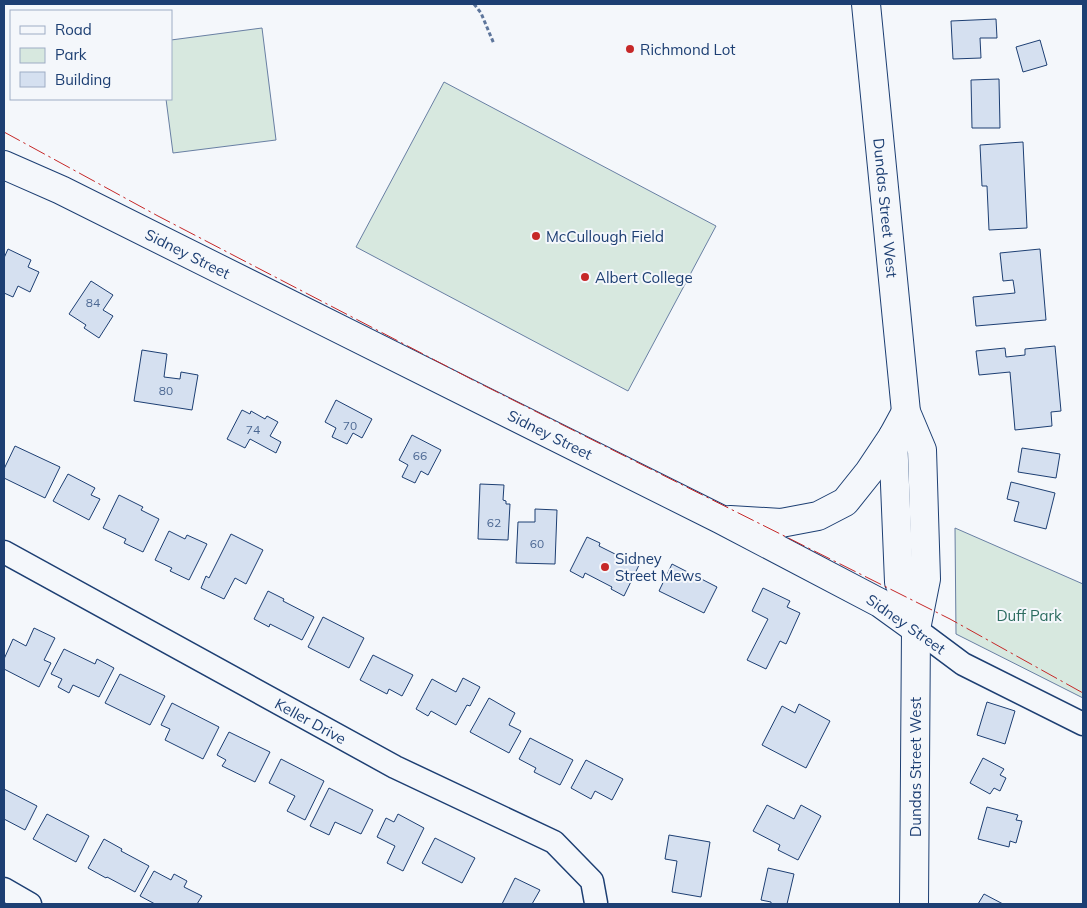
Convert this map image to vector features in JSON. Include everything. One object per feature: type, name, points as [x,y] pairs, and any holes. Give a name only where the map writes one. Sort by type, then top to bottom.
[{"type":"main road","name":"Dundas Street West","points":[[866,4],[906,412],[922,450],[926,579],[916,629],[914,904]]},
{"type":"main road","name":"Sidney Street","points":[[4,165],[61,190],[720,519],[880,603],[916,629]]},
{"type":"main road","points":[[720,519],[781,523],[818,516],[845,502],[880,456],[906,412]]},
{"type":"main road","name":"Dundas Street West","points":[[893,436],[899,582],[916,629]]},
{"type":"street","name":"Keller Drive","points":[[4,552],[395,767],[554,842],[592,881],[596,904]]},
{"type":"street","name":"Sidney Street","points":[[916,629],[963,664],[1083,724]]},
{"type":"street","points":[[4,889],[30,904]]},
{"type":"path","points":[[474,4],[481,13],[494,44]]},
{"type":"green space","points":[[262,28],[276,140],[173,153],[166,100],[172,100],[172,40]]},
{"type":"green space","name":"McCullough Field","points":[[444,82],[716,226],[628,391],[356,247]]},
{"type":"green space","name":"Duff Park","points":[[955,528],[1083,584],[1083,698],[956,634]]},
{"type":"building","points":[[996,19],[997,38],[980,38],[981,58],[953,59],[951,21]]},
{"type":"building","points":[[1040,40],[1047,65],[1023,72],[1016,47]]},
{"type":"building","points":[[999,79],[1000,128],[972,128],[971,80]]},
{"type":"building","points":[[1023,142],[1027,228],[989,230],[987,186],[982,186],[980,145]]},
{"type":"building","points":[[8,249],[31,260],[28,267],[39,272],[30,292],[18,286],[13,297],[4,293],[4,258]]},
{"type":"building","points":[[1040,249],[1046,320],[976,326],[973,297],[1015,293],[1013,280],[1003,281],[1000,253]]},
{"type":"building","points":[[91,281],[113,295],[103,310],[113,316],[99,338],[84,328],[86,325],[69,314]]},
{"type":"building","points":[[1055,346],[1061,411],[1051,412],[1052,426],[1015,430],[1010,372],[979,375],[976,351],[1005,348],[1006,357],[1025,355],[1025,349]]},
{"type":"building","points":[[142,350],[167,354],[164,377],[180,379],[181,372],[198,375],[192,410],[134,401]]},
{"type":"building","points":[[336,400],[372,419],[362,438],[353,433],[347,444],[332,437],[336,428],[325,422]]},
{"type":"building","points":[[242,410],[250,414],[251,411],[265,419],[267,416],[278,422],[270,436],[281,442],[276,453],[250,439],[245,448],[227,439]]},
{"type":"building","points":[[412,435],[441,450],[428,475],[421,471],[415,483],[402,477],[408,465],[399,460]]},
{"type":"building","points":[[15,446],[60,467],[45,498],[4,478],[4,469]]},
{"type":"building","points":[[1022,448],[1060,454],[1056,478],[1018,472]]},
{"type":"building","points":[[68,474],[95,488],[91,495],[100,499],[89,520],[53,501]]},
{"type":"building","points":[[1011,482],[1055,493],[1046,529],[1014,521],[1019,502],[1007,499]]},
{"type":"building","points":[[480,484],[504,485],[503,500],[506,501],[506,504],[510,504],[508,540],[478,539]]},
{"type":"building","points":[[119,495],[143,507],[141,510],[159,519],[143,552],[124,543],[126,539],[103,528]]},
{"type":"building","points":[[535,509],[557,510],[555,564],[516,563],[518,522],[535,522]]},
{"type":"building","points":[[169,531],[185,539],[187,535],[207,544],[189,580],[170,571],[172,568],[155,560]]},
{"type":"building","points":[[231,534],[263,550],[246,584],[235,578],[224,599],[201,588],[206,576],[209,578]]},
{"type":"building","name":"Sidney Street Mews","points":[[587,537],[600,543],[599,546],[627,560],[628,557],[640,563],[624,596],[611,589],[612,587],[585,573],[583,578],[570,571]]},
{"type":"building","points":[[672,564],[717,587],[704,613],[659,591]]},
{"type":"building","points":[[763,588],[790,601],[787,607],[800,613],[786,644],[780,641],[766,669],[747,660],[768,619],[752,611]]},
{"type":"building","points":[[268,591],[314,617],[302,640],[270,624],[269,627],[254,619]]},
{"type":"building","points":[[323,617],[364,638],[349,668],[308,647]]},
{"type":"building","points":[[34,628],[55,638],[44,660],[51,663],[39,687],[4,669],[4,659],[13,639],[26,646]]},
{"type":"building","points":[[64,649],[95,664],[97,659],[114,668],[99,697],[73,685],[69,693],[58,687],[62,679],[51,674]]},
{"type":"building","points":[[373,655],[413,675],[402,696],[389,689],[387,694],[360,680]]},
{"type":"building","points":[[120,674],[165,696],[150,725],[105,703]]},
{"type":"building","points":[[463,678],[480,687],[470,706],[467,705],[456,725],[431,711],[428,716],[416,709],[432,679],[456,692]]},
{"type":"building","points":[[489,698],[515,713],[509,725],[521,731],[509,753],[470,732]]},
{"type":"building","points":[[987,702],[1015,711],[1005,744],[977,735]]},
{"type":"building","points":[[172,703],[219,727],[203,759],[165,740],[170,729],[161,725]]},
{"type":"building","points":[[799,704],[830,721],[806,768],[762,745],[782,706],[795,713]]},
{"type":"building","points":[[229,732],[270,752],[255,782],[222,766],[226,760],[217,755]]},
{"type":"building","points":[[530,738],[573,760],[560,785],[534,772],[536,768],[519,759]]},
{"type":"building","points":[[983,758],[1004,769],[1000,775],[1006,778],[1000,791],[994,788],[990,794],[970,783]]},
{"type":"building","points":[[281,759],[324,781],[305,820],[287,811],[295,796],[269,783]]},
{"type":"building","points":[[586,760],[623,779],[612,800],[595,791],[591,799],[571,788]]},
{"type":"building","points":[[329,788],[373,810],[361,834],[335,822],[329,835],[310,826]]},
{"type":"building","points":[[4,789],[37,806],[25,830],[4,819]]},
{"type":"building","points":[[767,805],[794,819],[801,805],[821,816],[798,860],[778,850],[780,845],[753,831]]},
{"type":"building","points":[[987,807],[1018,815],[1016,820],[1022,821],[1016,843],[1010,841],[1009,847],[978,839]]},
{"type":"building","points":[[47,814],[89,836],[76,862],[33,839]]},
{"type":"building","points":[[398,814],[424,828],[403,871],[387,863],[395,846],[377,837],[386,818],[394,822]]},
{"type":"building","points":[[669,835],[710,842],[701,897],[672,892],[677,861],[665,859]]},
{"type":"building","points":[[435,838],[475,858],[462,883],[422,863]]},
{"type":"building","points":[[104,839],[122,849],[121,851],[149,866],[135,892],[88,868]]},
{"type":"building","points":[[768,868],[794,874],[787,904],[771,904],[771,902],[761,900]]},
{"type":"building","points":[[154,871],[171,880],[174,874],[187,881],[184,887],[202,896],[197,904],[155,904],[140,896]]},
{"type":"building","points":[[515,878],[540,890],[532,904],[502,904]]},
{"type":"building","points":[[984,894],[1003,904],[978,904]]},
{"type":"power","points":[[4,132],[158,216],[473,380],[950,619],[1083,693]]},
{"type":"place","name":"Richmond Lot","points":[[630,49]]},
{"type":"place","name":"McCullough Field","points":[[536,236]]},
{"type":"place","name":"Albert College","points":[[585,277]]},
{"type":"place","name":"Sidney Street Mews","points":[[605,567]]}]
